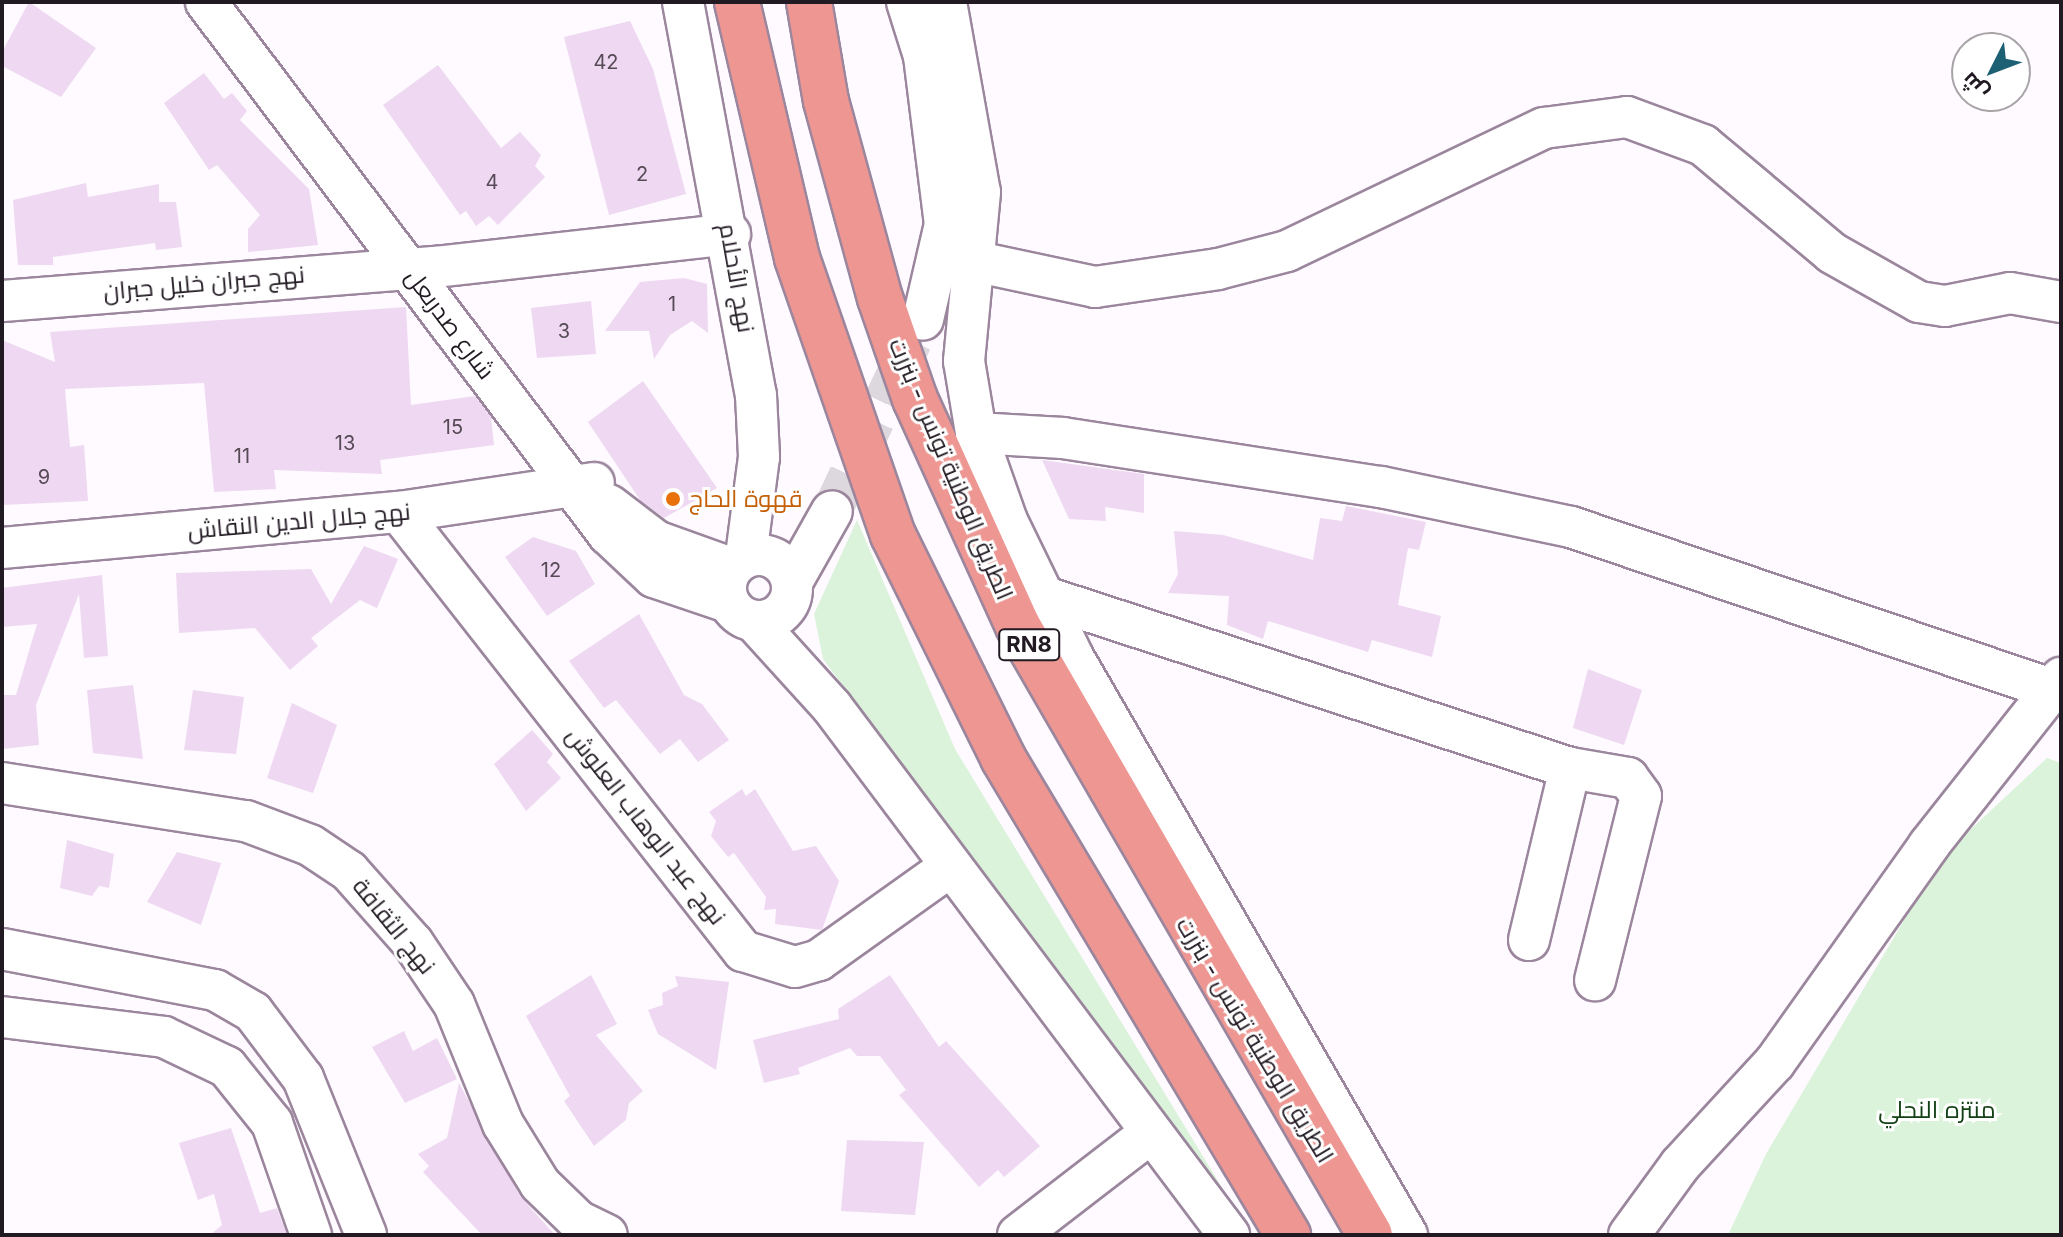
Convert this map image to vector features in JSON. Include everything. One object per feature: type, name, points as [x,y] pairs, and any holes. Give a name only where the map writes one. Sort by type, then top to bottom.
[{"type":"highway","points":[[737,2],[797,258],[906,564],[1003,758],[1288,1235]]},
{"type":"highway","name":"الطريق الوطنية تونس - بنزرت","points":[[809,2],[826,101],[880,298],[915,399],[1018,626],[1370,1235]]},
{"type":"street","name":"شارع صدربعل","points":[[206,2],[421,266]]},
{"type":"street","name":"شارع صدربعل","points":[[232,2],[421,266],[584,485],[608,534],[654,577],[757,589]]},
{"type":"street","name":"نهج الأحلام","points":[[683,2],[730,234],[758,426],[757,589]]},
{"type":"street","points":[[907,2],[924,56],[945,224],[923,319]]},
{"type":"street","points":[[946,2],[976,147],[973,261],[964,361],[976,433],[1039,595],[1407,1235]]},
{"type":"street","points":[[973,261],[1095,287],[1218,269],[1287,251],[1544,128],[1627,117],[1703,145],[1832,253],[1919,302],[1945,306],[2010,293],[2061,302]]},
{"type":"street","name":"نهج جبران خليل جبران","points":[[2,301],[421,266],[730,234]]},
{"type":"street","points":[[976,433],[1063,438],[1320,478],[1571,527],[2055,683],[1775,1062],[1680,1165],[1629,1235]]},
{"type":"street","name":"نهج جلال الدين النقاش","points":[[2,548],[399,512],[584,485]]},
{"type":"street","points":[[832,511],[757,589],[832,707],[1149,1134],[1229,1235]]},
{"type":"street","name":"نهج عبد الوهاب العلوش","points":[[399,512],[743,951],[795,967],[819,960],[951,866]]},
{"type":"street","points":[[1039,595],[1570,768],[1620,775],[1641,796],[1595,980]]},
{"type":"street","points":[[1529,940],[1570,768]]},
{"type":"street","name":"نهج الثقافة","points":[[2,783],[246,821],[310,845],[349,871],[454,1004],[503,1124],[540,1184],[578,1221],[607,1235]]},
{"type":"street","points":[[2,949],[215,990],[253,1012],[303,1078],[366,1235]]},
{"type":"street","points":[[2,1017],[164,1037],[227,1067],[272,1123],[311,1235]]},
{"type":"street","points":[[1018,1235],[1149,1134]]},
{"type":"green space","points":[[857,520],[955,749],[1251,1235],[823,659],[814,614]]},
{"type":"green space","name":"منتزه النحلي","points":[[2047,758],[2061,763],[2061,1235],[1728,1235],[1766,1154],[1942,856]]},
{"type":"building","points":[[29,2],[96,48],[61,97],[2,66],[2,52]]},
{"type":"building","points":[[630,21],[653,69],[686,194],[609,215],[564,37]]},
{"type":"building","points":[[438,65],[501,148],[520,132],[541,155],[535,166],[545,177],[498,225],[489,216],[476,226],[466,211],[460,215],[383,105]]},
{"type":"building","points":[[204,73],[224,99],[232,93],[247,111],[240,120],[309,189],[318,245],[248,252],[248,229],[260,215],[217,165],[209,170],[164,103]]},
{"type":"building","points":[[86,183],[88,197],[159,184],[159,202],[176,202],[182,247],[156,250],[155,243],[53,257],[53,265],[18,265],[13,200]]},
{"type":"building","points":[[684,278],[707,284],[708,333],[692,321],[670,335],[654,359],[649,331],[605,331],[640,282]]},
{"type":"building","points":[[591,301],[596,354],[537,358],[531,308]]},
{"type":"building","points":[[406,307],[411,405],[475,396],[491,417],[494,445],[380,460],[382,474],[274,470],[276,489],[214,492],[204,383],[65,389],[70,447],[84,445],[88,501],[2,505],[2,340],[55,362],[50,332]]},
{"type":"building","points":[[643,381],[717,488],[664,518],[640,500],[588,422]]},
{"type":"building","points":[[1042,460],[1144,474],[1144,513],[1105,507],[1106,521],[1069,519]]},
{"type":"building","points":[[1346,506],[1426,522],[1419,550],[1408,548],[1398,605],[1441,616],[1432,657],[1372,640],[1368,652],[1268,621],[1263,639],[1227,625],[1229,596],[1168,593],[1178,574],[1174,531],[1223,535],[1313,560],[1320,518],[1342,521]]},
{"type":"building","points":[[533,537],[576,551],[595,584],[547,616],[505,557]]},
{"type":"building","points":[[364,546],[398,559],[377,608],[360,600],[311,638],[318,646],[290,670],[255,628],[179,633],[176,573],[311,569],[331,604]]},
{"type":"building","points":[[102,575],[108,656],[84,658],[79,594],[36,705],[39,745],[2,749],[2,695],[16,695],[37,624],[2,627],[2,588]]},
{"type":"building","points":[[639,614],[684,695],[702,704],[729,740],[698,762],[680,739],[660,754],[616,700],[604,708],[569,661]]},
{"type":"building","points":[[1588,669],[1642,690],[1624,745],[1573,728]]},
{"type":"building","points":[[133,685],[143,759],[93,753],[87,690]]},
{"type":"building","points":[[193,690],[244,697],[236,754],[184,750]]},
{"type":"building","points":[[292,703],[337,725],[313,793],[267,778]]},
{"type":"building","points":[[532,730],[553,754],[547,762],[561,778],[526,811],[494,764]]},
{"type":"building","points":[[742,789],[746,796],[755,789],[793,851],[816,846],[839,881],[822,930],[775,924],[776,909],[764,910],[766,897],[734,853],[728,857],[711,836],[716,821],[709,812]]},
{"type":"building","points":[[67,840],[114,854],[109,888],[99,886],[92,896],[60,888]]},
{"type":"building","points":[[177,852],[221,863],[201,925],[147,902]]},
{"type":"building","points":[[591,975],[617,1024],[596,1035],[643,1091],[629,1103],[626,1120],[594,1146],[564,1101],[570,1096],[526,1016]]},
{"type":"building","points":[[890,975],[939,1047],[946,1041],[1040,1146],[1004,1177],[998,1170],[979,1187],[899,1095],[906,1090],[880,1056],[857,1056],[850,1048],[798,1068],[800,1074],[764,1083],[753,1040],[839,1019],[838,1009]]},
{"type":"building","points":[[675,976],[729,982],[716,1070],[658,1034],[648,1010],[663,1005],[662,993],[678,986]]},
{"type":"building","points":[[404,1031],[413,1051],[437,1038],[457,1079],[405,1103],[372,1047]]},
{"type":"building","points":[[459,1083],[520,1196],[555,1235],[482,1235],[423,1172],[429,1166],[418,1154],[447,1138]]},
{"type":"building","points":[[231,1128],[260,1213],[277,1208],[287,1235],[210,1235],[222,1225],[214,1194],[198,1200],[179,1143]]},
{"type":"building","points":[[847,1140],[924,1142],[915,1215],[841,1211]]},
{"type":"tunnel","points":[[832,511],[912,341]]},
{"type":"place","name":"قهوة الحاج","points":[[673,499]]}]
